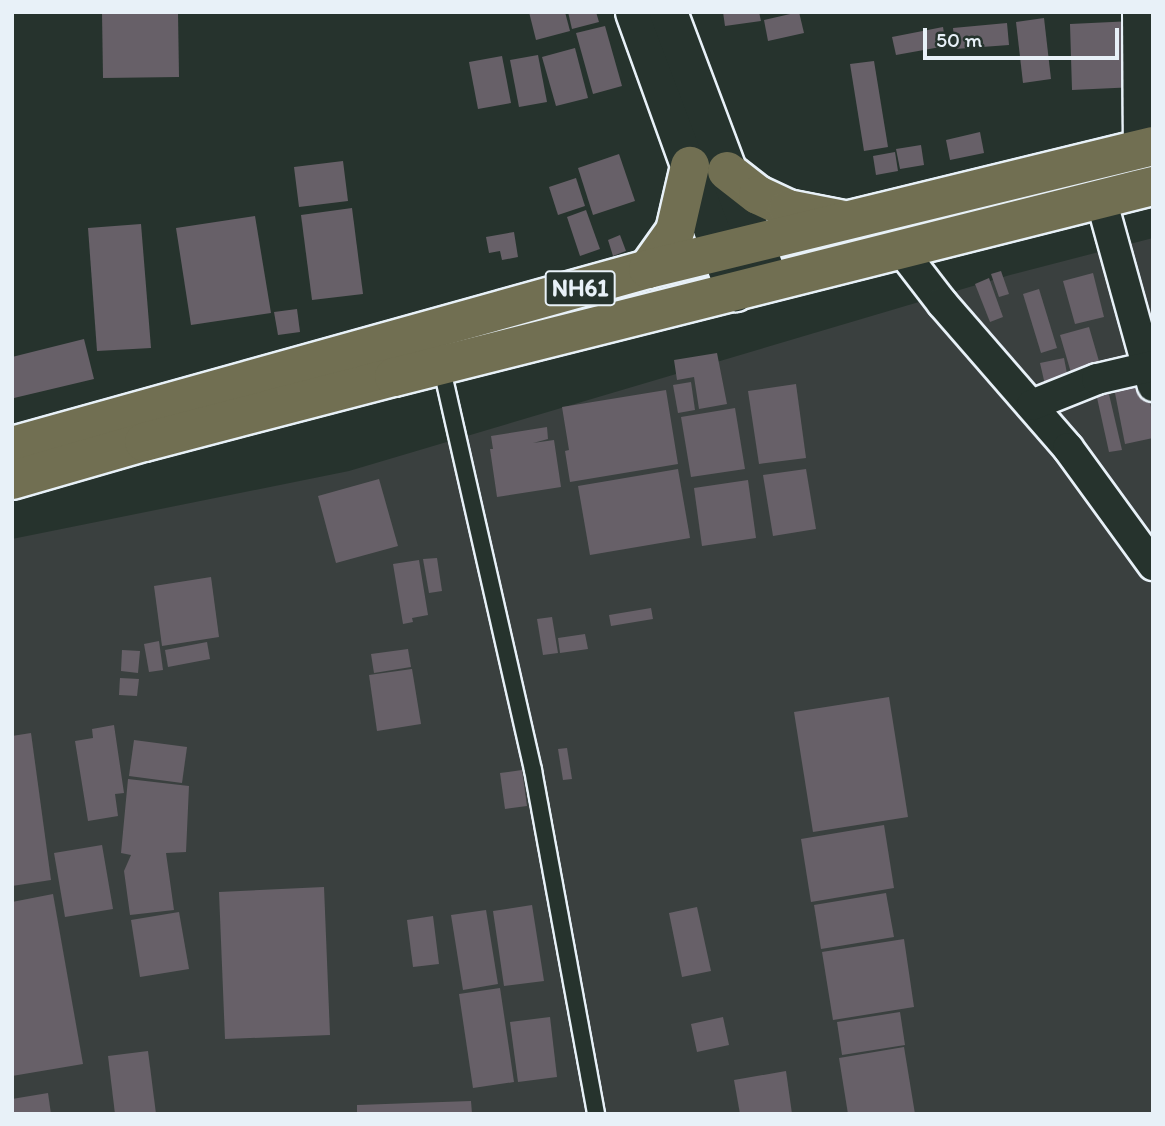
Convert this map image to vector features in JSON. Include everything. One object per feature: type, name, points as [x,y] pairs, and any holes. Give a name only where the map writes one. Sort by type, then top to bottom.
[{"type":"highway","name":"NH61","points":[[12,480],[144,442],[649,269],[1146,147]]},
{"type":"highway","points":[[649,269],[674,231],[690,166]]},
{"type":"highway","points":[[727,171],[758,195],[788,209],[821,218],[857,220]]},
{"type":"highway","name":"NH61","points":[[12,446],[389,360],[441,365],[1153,186]]},
{"type":"street","points":[[634,12],[690,166],[739,248]]},
{"type":"street","points":[[668,12],[727,171],[739,248],[752,288]]},
{"type":"street","points":[[1138,12],[1146,147]]},
{"type":"street","points":[[1032,405],[1097,379],[1151,373],[1101,200]]},
{"type":"street","points":[[902,251],[942,303],[1068,448],[1153,565]]},
{"type":"lane","points":[[441,365],[533,770],[596,1114]]},
{"type":"shaded area","points":[[1153,238],[1153,1114],[12,1114],[12,539],[349,471],[1010,275]]},
{"type":"building","points":[[102,12],[178,12],[179,77],[103,78]]},
{"type":"building","points":[[529,12],[565,12],[570,31],[536,40]]},
{"type":"building","points":[[568,12],[596,12],[599,22],[572,29]]},
{"type":"building","points":[[723,12],[759,12],[761,21],[725,26]]},
{"type":"building","points":[[799,12],[804,33],[768,41],[764,20]]},
{"type":"building","points":[[1044,18],[1051,79],[1023,83],[1016,22]]},
{"type":"building","points":[[1133,21],[1136,87],[1072,90],[1070,24]]},
{"type":"building","points":[[1007,23],[1009,45],[955,49],[953,28]]},
{"type":"building","points":[[605,26],[622,86],[593,94],[576,33]]},
{"type":"building","points":[[943,27],[946,46],[896,55],[892,37]]},
{"type":"building","points":[[575,48],[588,98],[556,106],[542,57]]},
{"type":"building","points":[[538,55],[547,102],[519,107],[510,60]]},
{"type":"building","points":[[502,56],[511,103],[478,109],[469,62]]},
{"type":"building","points":[[874,61],[888,147],[864,151],[850,64]]},
{"type":"building","points":[[980,132],[984,153],[950,160],[946,140]]},
{"type":"building","points":[[921,145],[924,165],[900,169],[896,149]]},
{"type":"building","points":[[895,152],[898,171],[876,175],[873,156]]},
{"type":"building","points":[[619,154],[635,201],[593,215],[578,168]]},
{"type":"building","points":[[343,161],[348,201],[299,207],[294,167]]},
{"type":"building","points":[[576,178],[585,206],[558,215],[549,187]]},
{"type":"building","points":[[352,208],[363,294],[312,300],[301,215]]},
{"type":"building","points":[[586,210],[600,249],[580,256],[567,217]]},
{"type":"building","points":[[255,216],[271,313],[191,325],[176,228]]},
{"type":"building","points":[[141,224],[151,348],[97,351],[88,228]]},
{"type":"building","points":[[514,232],[518,257],[502,260],[500,251],[489,253],[486,237]]},
{"type":"building","points":[[620,235],[626,251],[613,256],[608,240]]},
{"type":"building","points":[[1001,271],[1009,294],[999,297],[991,274]]},
{"type":"building","points":[[1093,273],[1104,317],[1075,324],[1063,281]]},
{"type":"building","points":[[989,278],[1003,317],[990,322],[975,284]]},
{"type":"building","points":[[1039,289],[1057,348],[1041,353],[1023,294]]},
{"type":"building","points":[[297,309],[300,332],[278,335],[274,312]]},
{"type":"building","points":[[1089,327],[1103,375],[1074,383],[1060,335]]},
{"type":"building","points":[[84,339],[94,379],[14,398],[12,357]]},
{"type":"building","points":[[717,353],[727,404],[699,409],[694,377],[677,380],[674,360]]},
{"type":"building","points":[[1064,358],[1069,384],[1046,389],[1040,363]]},
{"type":"building","points":[[1145,381],[1153,416],[1153,438],[1125,444],[1114,388]]},
{"type":"building","points":[[691,382],[695,410],[678,413],[673,385]]},
{"type":"building","points":[[796,384],[806,458],[759,464],[748,391]]},
{"type":"building","points":[[666,390],[678,464],[570,482],[565,451],[569,450],[562,407]]},
{"type":"building","points":[[1108,390],[1122,450],[1109,452],[1096,393]]},
{"type":"building","points":[[735,408],[745,469],[691,477],[681,417]]},
{"type":"building","points":[[547,427],[548,439],[533,443],[554,440],[561,487],[497,497],[490,449],[493,449],[491,436]]},
{"type":"building","points":[[678,469],[690,538],[590,555],[578,486]]},
{"type":"building","points":[[806,469],[816,529],[773,536],[763,475]]},
{"type":"building","points":[[379,479],[398,546],[336,563],[318,496]]},
{"type":"building","points":[[748,480],[756,538],[702,546],[694,488]]},
{"type":"building","points":[[437,558],[442,591],[429,593],[423,559]]},
{"type":"building","points":[[419,560],[428,615],[412,618],[413,622],[403,624],[393,564]]},
{"type":"building","points":[[211,577],[219,637],[162,646],[154,586]]},
{"type":"building","points":[[651,608],[653,619],[611,626],[609,615]]},
{"type":"building","points":[[552,617],[558,653],[543,655],[537,619]]},
{"type":"building","points":[[585,634],[588,649],[560,653],[558,638]]},
{"type":"building","points":[[159,641],[163,670],[149,672],[144,644]]},
{"type":"building","points":[[207,642],[210,659],[168,667],[165,650]]},
{"type":"building","points":[[408,649],[411,667],[374,673],[371,654]]},
{"type":"building","points":[[122,650],[140,651],[138,673],[121,671]]},
{"type":"building","points":[[412,669],[421,724],[377,731],[369,675]]},
{"type":"building","points":[[120,678],[139,679],[137,696],[119,695]]},
{"type":"building","points":[[889,697],[908,817],[813,832],[794,712]]},
{"type":"building","points":[[114,725],[124,793],[115,794],[118,816],[88,821],[75,741],[93,738],[92,729]]},
{"type":"building","points":[[31,733],[51,880],[12,886],[12,736]]},
{"type":"building","points":[[134,740],[187,747],[182,783],[129,776]]},
{"type":"building","points":[[567,748],[572,779],[563,780],[558,749]]},
{"type":"building","points":[[522,770],[527,806],[505,809],[500,773]]},
{"type":"building","points":[[128,779],[189,786],[186,852],[166,853],[174,910],[130,915],[124,871],[131,855],[121,853]]},
{"type":"building","points":[[884,825],[894,888],[811,902],[801,839]]},
{"type":"building","points":[[102,845],[113,909],[65,917],[54,853]]},
{"type":"building","points":[[324,887],[330,1035],[225,1039],[219,892]]},
{"type":"building","points":[[886,893],[894,937],[821,949],[814,905]]},
{"type":"building","points":[[53,894],[83,1064],[12,1076],[12,902]]},
{"type":"building","points":[[532,905],[544,981],[504,986],[493,911]]},
{"type":"building","points":[[697,907],[711,971],[682,977],[669,913]]},
{"type":"building","points":[[486,910],[498,984],[463,990],[451,915]]},
{"type":"building","points":[[179,912],[189,969],[140,977],[131,920]]},
{"type":"building","points":[[433,916],[439,964],[413,967],[407,920]]},
{"type":"building","points":[[904,939],[914,1007],[833,1020],[822,952]]},
{"type":"building","points":[[500,988],[514,1082],[473,1088],[459,994]]},
{"type":"building","points":[[900,1012],[905,1045],[842,1055],[837,1022]]},
{"type":"building","points":[[550,1017],[557,1077],[518,1082],[510,1022]]},
{"type":"building","points":[[723,1017],[729,1045],[697,1052],[691,1024]]},
{"type":"building","points":[[904,1047],[915,1114],[848,1114],[839,1058]]},
{"type":"building","points":[[148,1051],[156,1114],[115,1114],[108,1056]]},
{"type":"building","points":[[786,1071],[792,1114],[740,1114],[734,1080]]},
{"type":"building","points":[[48,1093],[51,1114],[12,1114],[12,1099]]},
{"type":"building","points":[[471,1101],[472,1114],[357,1114],[357,1105]]}]
